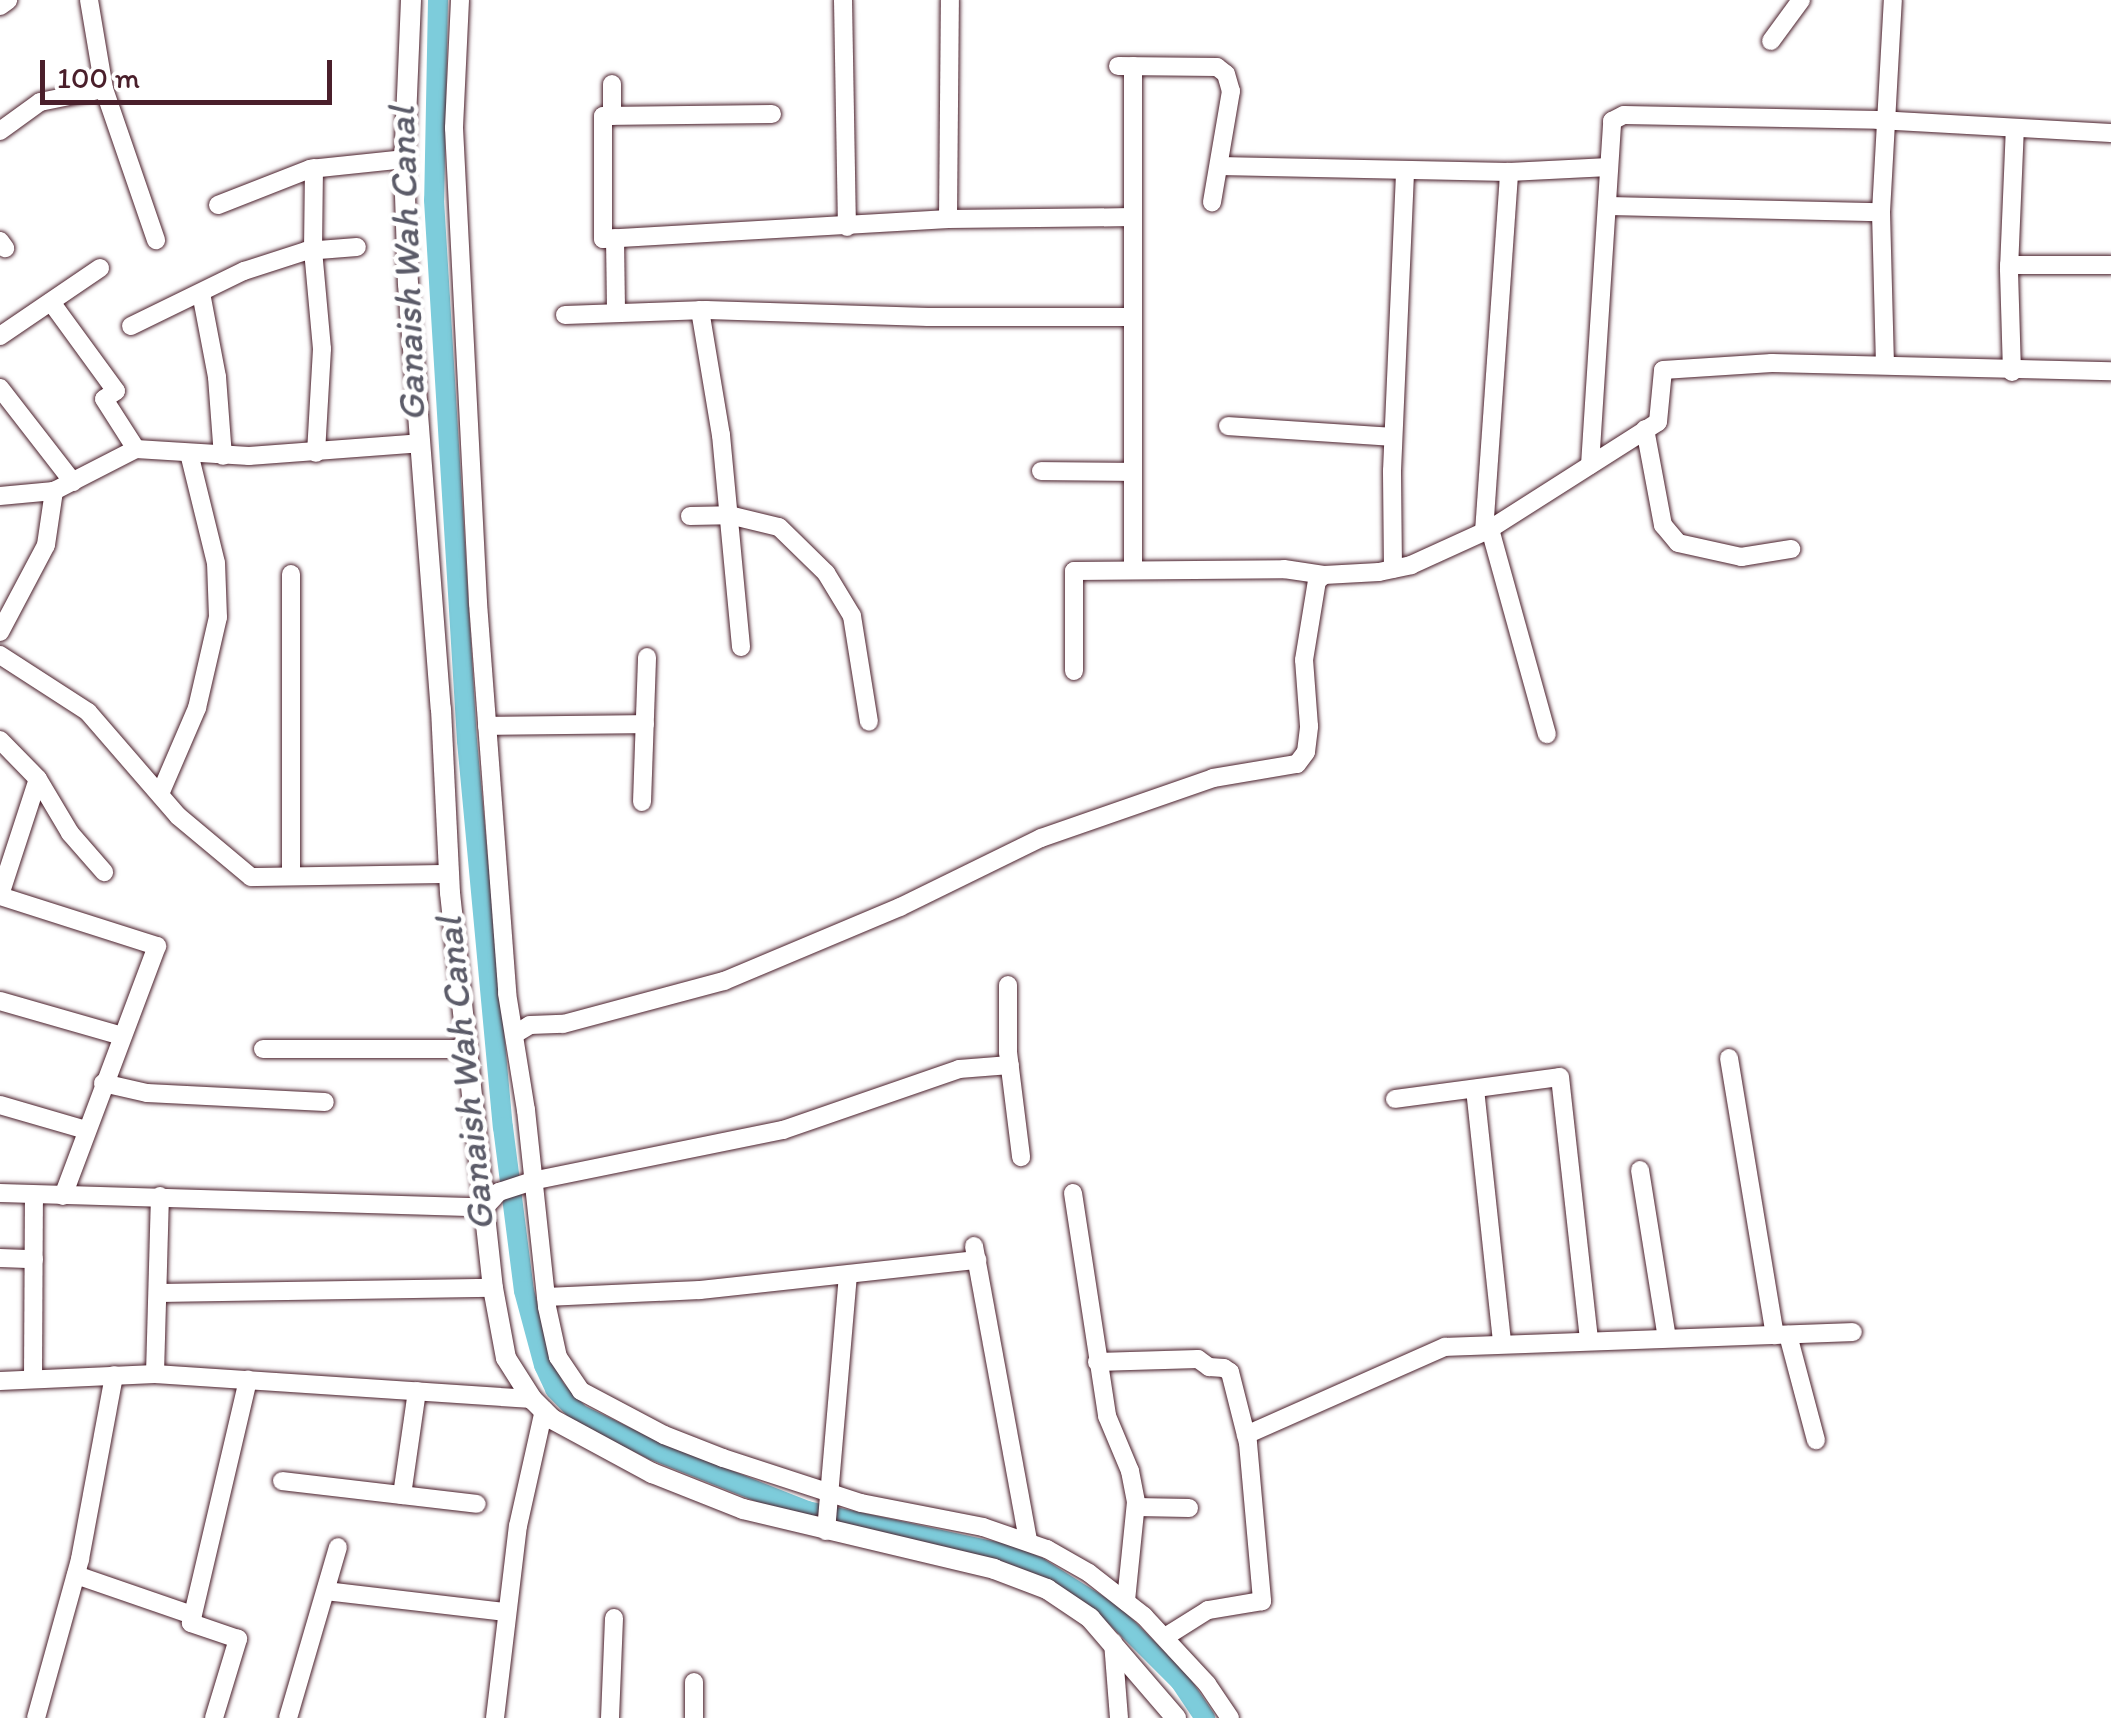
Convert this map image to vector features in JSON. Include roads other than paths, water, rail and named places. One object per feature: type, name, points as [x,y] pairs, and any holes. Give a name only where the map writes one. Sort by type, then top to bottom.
[{"type":"street","points":[[0,5],[6,0]]},
{"type":"street","points":[[89,0],[104,89],[156,240]]},
{"type":"street","points":[[411,0],[405,159],[408,284],[449,874],[468,1050],[492,1200],[494,1288],[506,1358],[538,1404],[652,1473],[742,1509],[994,1569],[1047,1589],[1090,1618],[1176,1718]]},
{"type":"street","points":[[460,0],[454,128],[457,218],[487,726],[508,993],[529,1183],[558,1356],[581,1391],[664,1435],[831,1499],[1028,1541],[1090,1573],[1165,1637],[1230,1718]]},
{"type":"street","points":[[843,0],[846,227]]},
{"type":"street","points":[[948,219],[950,0]]},
{"type":"street","points":[[1772,41],[1801,0]]},
{"type":"street","points":[[1885,365],[1881,212],[1893,0]]},
{"type":"street","points":[[1132,569],[1132,216],[1125,66],[1216,67],[1226,74],[1230,91],[1212,202]]},
{"type":"street","points":[[612,84],[612,116]]},
{"type":"street","points":[[0,132],[40,102],[104,89]]},
{"type":"street","points":[[772,114],[603,116],[604,238],[948,219],[1132,216]]},
{"type":"street","points":[[1590,465],[1612,122],[1624,115],[1886,121],[2111,133]]},
{"type":"street","points":[[2012,372],[2009,265],[2014,128]]},
{"type":"street","points":[[218,205],[314,168],[405,159]]},
{"type":"street","points":[[1218,166],[1510,172],[1609,167]]},
{"type":"street","points":[[314,168],[313,250],[322,348],[316,453]]},
{"type":"street","points":[[1393,569],[1393,437],[1405,170]]},
{"type":"street","points":[[1510,172],[1487,531],[1547,734]]},
{"type":"street","points":[[1607,206],[1881,212]]},
{"type":"street","points":[[615,238],[616,313]]},
{"type":"street","points":[[131,326],[244,271],[313,250],[357,247]]},
{"type":"street","points":[[2009,265],[2111,264]]},
{"type":"street","points":[[0,336],[100,268]]},
{"type":"street","points":[[201,293],[216,377],[224,456]]},
{"type":"street","points":[[51,302],[116,390],[104,399],[136,449]]},
{"type":"street","points":[[564,315],[700,310],[928,318],[1131,317]]},
{"type":"street","points":[[700,310],[722,435],[741,647]]},
{"type":"street","points":[[1074,671],[1074,571],[1284,569],[1324,575],[1393,569],[1487,531],[1658,422],[1663,370],[1772,363],[1984,366],[2012,372],[2111,371]]},
{"type":"street","points":[[0,388],[73,482]]},
{"type":"street","points":[[1228,426],[1393,437]]},
{"type":"street","points":[[1645,429],[1663,524],[1678,544],[1741,557],[1791,549]]},
{"type":"street","points":[[0,496],[54,491],[118,454],[136,449],[224,456],[316,453],[420,443]]},
{"type":"street","points":[[160,794],[197,708],[218,617],[216,564],[189,454]]},
{"type":"street","points":[[1042,471],[1132,472]]},
{"type":"street","points":[[0,632],[46,544],[54,491]]},
{"type":"street","points":[[690,516],[729,515],[779,527],[826,573],[852,616],[869,722]]},
{"type":"street","points":[[291,574],[291,876]]},
{"type":"street","points":[[515,1034],[530,1024],[563,1024],[724,982],[900,907],[1042,838],[1213,778],[1297,764],[1306,752],[1309,726],[1304,660],[1317,582],[1324,575]]},
{"type":"street","points":[[0,654],[88,712],[178,816],[251,876],[449,874]]},
{"type":"street","points":[[642,802],[647,657]]},
{"type":"street","points":[[487,726],[645,724]]},
{"type":"street","points":[[0,740],[38,779],[70,833],[104,872]]},
{"type":"street","points":[[38,779],[0,896],[157,946],[62,1196]]},
{"type":"street","points":[[1008,985],[1010,1066],[1021,1157]]},
{"type":"street","points":[[0,1001],[122,1036]]},
{"type":"street","points":[[263,1050],[468,1050]]},
{"type":"street","points":[[1729,1058],[1781,1335],[1816,1440]]},
{"type":"street","points":[[0,1193],[492,1200],[529,1183],[784,1130],[960,1068],[1010,1066]]},
{"type":"street","points":[[1395,1099],[1560,1077],[1589,1340]]},
{"type":"street","points":[[104,1083],[146,1093],[325,1102]]},
{"type":"street","points":[[1475,1088],[1502,1342]]},
{"type":"street","points":[[0,1105],[86,1130]]},
{"type":"street","points":[[1640,1170],[1667,1338]]},
{"type":"street","points":[[1073,1193],[1096,1362],[1107,1416],[1130,1471],[1136,1507],[1126,1600]]},
{"type":"street","points":[[33,1378],[34,1195]]},
{"type":"street","points":[[155,1374],[160,1196]]},
{"type":"street","points":[[546,1297],[700,1290],[848,1276],[976,1253],[1028,1541]]},
{"type":"street","points":[[0,1258],[34,1259]]},
{"type":"street","points":[[826,1528],[848,1276]]},
{"type":"street","points":[[159,1293],[494,1288]]},
{"type":"street","points":[[1246,1435],[1445,1347],[1853,1332]]},
{"type":"street","points":[[1096,1362],[1198,1359],[1210,1367],[1224,1368],[1230,1372],[1246,1435],[1262,1601],[1208,1610],[1165,1637]]},
{"type":"street","points":[[0,1381],[155,1374],[417,1391],[538,1404]]},
{"type":"street","points":[[36,1718],[76,1575],[114,1375]]},
{"type":"street","points":[[214,1718],[238,1639],[191,1623],[248,1380]]},
{"type":"street","points":[[402,1495],[417,1391]]},
{"type":"street","points":[[495,1718],[506,1612],[538,1404]]},
{"type":"street","points":[[282,1481],[477,1504]]},
{"type":"street","points":[[1136,1507],[1189,1508]]},
{"type":"street","points":[[288,1718],[338,1547]]},
{"type":"street","points":[[76,1575],[192,1615]]},
{"type":"street","points":[[326,1591],[506,1612]]},
{"type":"street","points":[[610,1718],[614,1618]]},
{"type":"street","points":[[1113,1642],[1119,1718]]},
{"type":"street","points":[[694,1682],[694,1718]]},
{"type":"waterway","name":"Ganaish Wah Canal","points":[[438,0],[434,200],[467,741],[503,1127],[524,1291],[544,1365],[555,1389],[579,1414],[653,1450],[807,1511],[1010,1555],[1038,1567],[1113,1614],[1180,1681],[1205,1718]]}]
